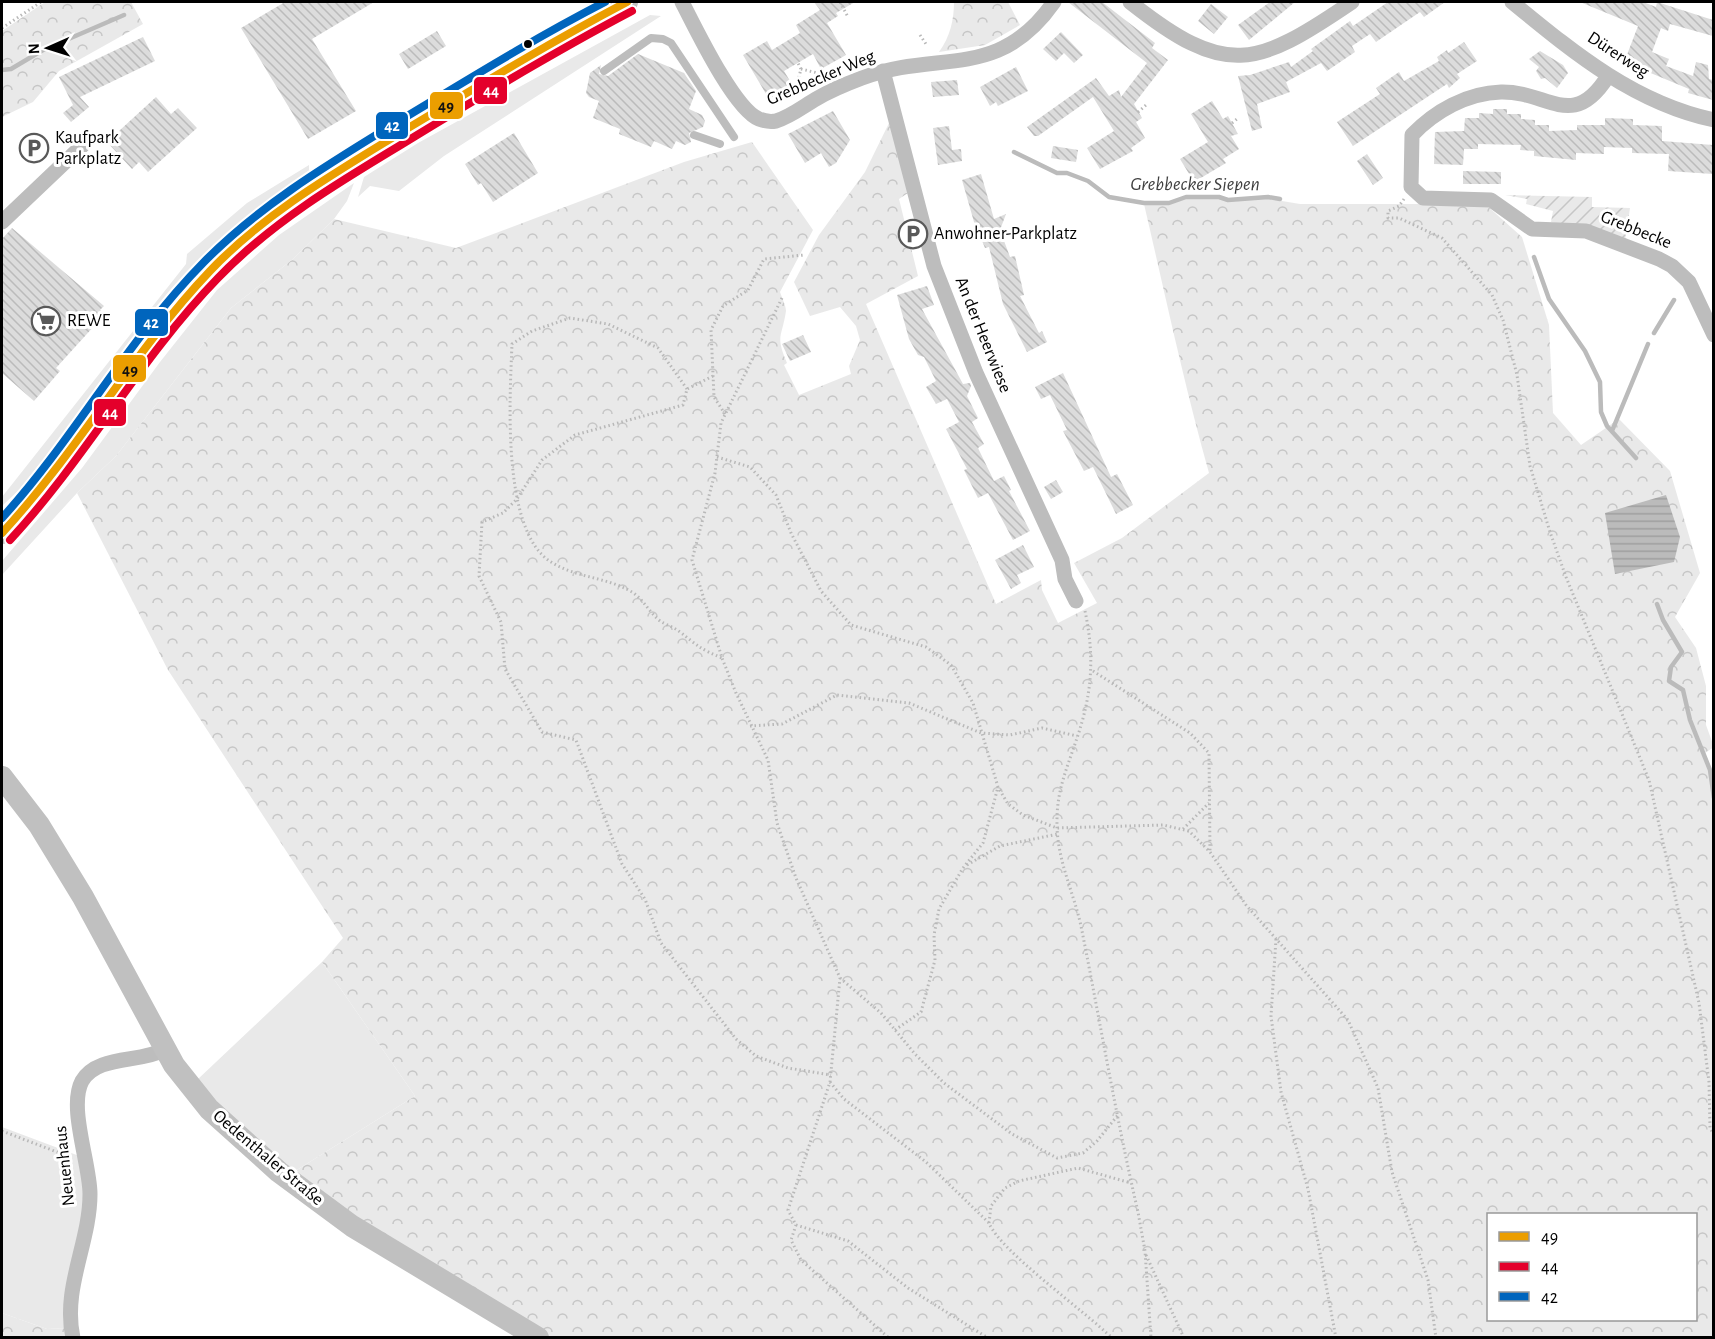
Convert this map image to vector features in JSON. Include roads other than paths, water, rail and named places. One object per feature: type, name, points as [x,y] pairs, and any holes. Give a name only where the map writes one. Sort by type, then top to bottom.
[{"type":"main road","points":[[2,533],[49,482],[169,318],[210,271],[251,233],[311,189],[394,136],[482,82],[627,2]]},
{"type":"main road","name":"Oedenthaler Straße","points":[[2,777],[34,818],[83,897],[164,1050],[180,1075],[209,1109],[279,1172],[378,1244],[538,1338]]},
{"type":"street","name":"Grebbecker Weg","points":[[682,2],[746,110],[757,118],[777,121],[830,91],[883,71],[972,59],[1002,50],[1025,34],[1054,2]]},
{"type":"street","points":[[1130,2],[1177,37],[1195,47],[1229,55],[1262,53],[1282,46],[1352,2]]},
{"type":"street","name":"Dürerweg","points":[[1512,2],[1608,76],[1660,103],[1713,120]]},
{"type":"street","name":"An der Heerwiese","points":[[883,71],[934,266],[976,373],[1062,560],[1065,579],[1081,605]]},
{"type":"street","name":"Grebbecke","points":[[1608,76],[1591,99],[1570,106],[1503,92],[1466,98],[1449,106],[1412,135],[1411,186],[1423,198],[1491,201],[1532,229],[1586,231],[1659,259],[1672,266],[1689,282],[1713,335]]},
{"type":"street","points":[[2,222],[83,145]]},
{"type":"street","name":"Neuenhaus","points":[[73,1338],[70,1314],[71,1293],[90,1205],[87,1165],[78,1110],[79,1089],[90,1071],[105,1063],[152,1056],[164,1050]]},
{"type":"lane","points":[[604,71],[651,38],[663,39],[671,43],[734,137]]},
{"type":"lane","points":[[694,135],[720,144]]},
{"type":"waterway","points":[[2,70],[11,69],[43,50],[124,15]]},
{"type":"waterway","name":"Grebbecker Siepen","points":[[1014,152],[1057,173],[1067,173],[1088,181],[1109,197],[1144,203],[1169,203],[1186,197],[1219,197],[1228,200],[1268,197],[1280,199]]},
{"type":"waterway","points":[[1534,257],[1549,299],[1585,351],[1600,382],[1601,412],[1607,426],[1636,458]]},
{"type":"waterway","points":[[1654,333],[1674,300]]},
{"type":"waterway","points":[[1612,431],[1648,344]]},
{"type":"waterway","points":[[1657,604],[1663,620],[1682,652],[1671,667],[1669,681],[1683,690],[1690,720],[1710,770],[1714,798]]},
{"type":"place","name":"Kaufpark Parkplatz","points":[[34,148]]},
{"type":"place","name":"Anwohner-Parkplatz","points":[[913,234]]},
{"type":"place","name":"REWE","points":[[46,321]]}]
